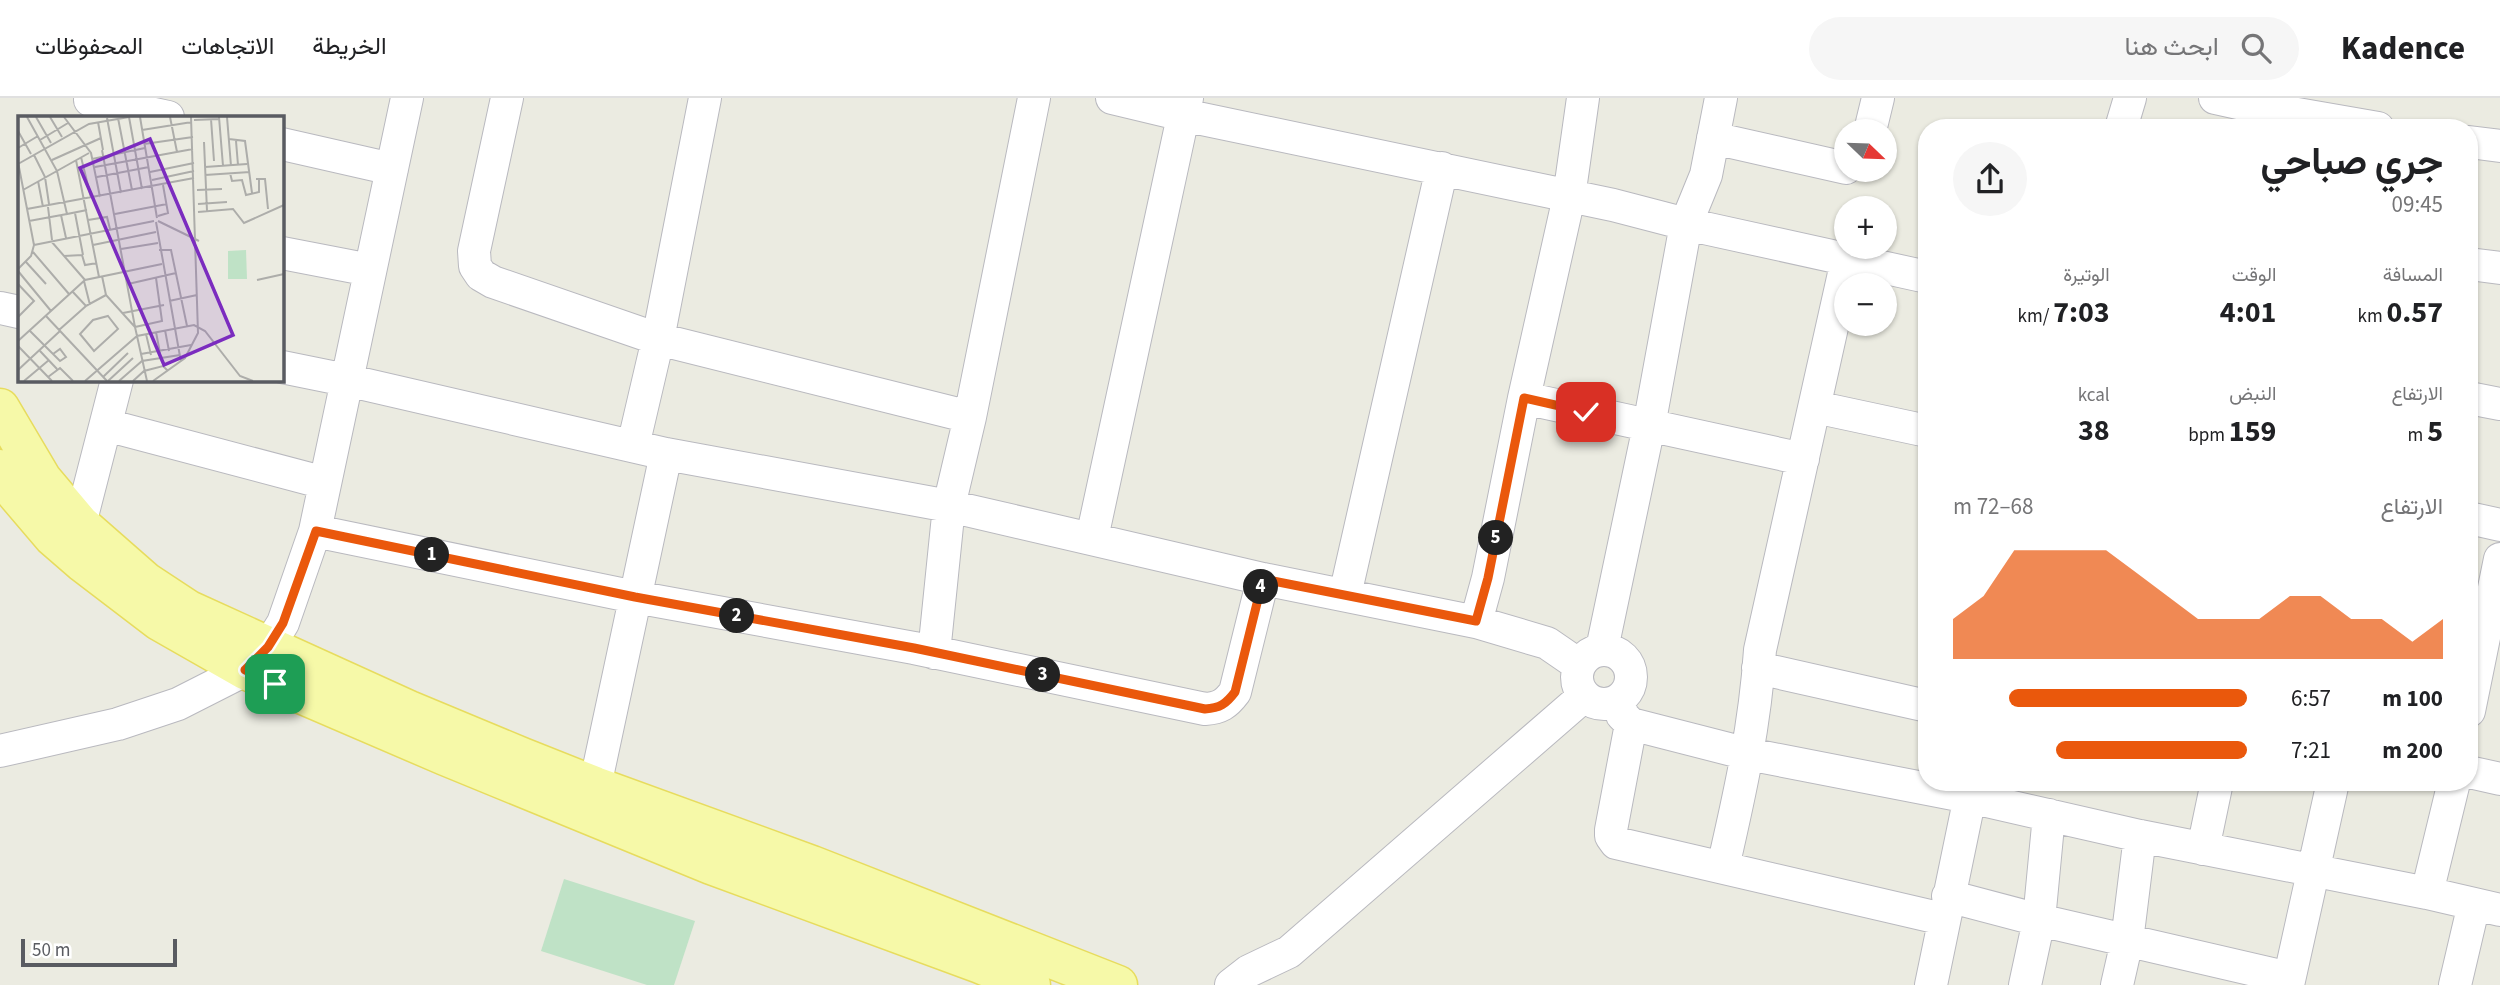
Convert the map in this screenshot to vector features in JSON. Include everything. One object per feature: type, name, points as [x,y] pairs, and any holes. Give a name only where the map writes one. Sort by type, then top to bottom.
[{"type":"main road","points":[[0,408],[43,478],[80,524],[145,581],[256,659],[420,746],[710,865],[981,964],[1031,985]]},
{"type":"main road","points":[[0,469],[13,490],[53,537],[159,621],[256,659],[409,710],[595,786],[812,865],[1118,985]]},
{"type":"street","points":[[177,116],[181,98]]},
{"type":"street","points":[[0,751],[105,727],[178,704],[256,659],[283,623],[316,531],[407,98]]},
{"type":"street","points":[[507,98],[474,251],[475,266],[481,275],[502,286],[658,339],[970,417]]},
{"type":"street","points":[[633,446],[658,339],[705,98]]},
{"type":"street","points":[[934,653],[948,506],[970,417],[1034,98]]},
{"type":"street","points":[[1112,98],[1185,107],[1918,275]]},
{"type":"street","points":[[1476,621],[1488,578],[1524,398],[1569,197],[1583,98]]},
{"type":"street","points":[[1721,98],[1706,176],[1686,224],[1649,426],[1590,657],[1576,676],[1578,687],[1584,696],[1595,703],[1748,754],[1918,781]]},
{"type":"street","points":[[1873,119],[1878,98]]},
{"type":"street","points":[[2124,119],[2130,98]]},
{"type":"street","points":[[2216,98],[2326,119]]},
{"type":"street","points":[[89,105],[161,116]]},
{"type":"street","points":[[1092,538],[1185,107]]},
{"type":"street","points":[[1713,138],[1834,165]]},
{"type":"street","points":[[2478,143],[2500,146]]},
{"type":"street","points":[[284,144],[392,169]]},
{"type":"street","points":[[1345,595],[1442,168]]},
{"type":"street","points":[[284,253],[370,270]]},
{"type":"street","points":[[1723,867],[1748,754],[1757,698],[1760,650],[1847,260]]},
{"type":"street","points":[[2478,265],[2500,268]]},
{"type":"street","points":[[0,308],[18,312]]},
{"type":"street","points":[[284,367],[666,454],[948,506],[1263,579],[1476,621],[1590,657],[1616,652],[1627,661],[1632,675],[1625,712],[1611,836],[1622,846],[1723,867],[1945,907],[2039,919],[2289,982],[2331,791]]},
{"type":"street","points":[[80,524],[117,382]]},
{"type":"street","points":[[1524,398],[1803,459]]},
{"type":"street","points":[[2478,400],[2500,404]]},
{"type":"street","points":[[1815,407],[1918,429]]},
{"type":"street","points":[[106,425],[325,483]]},
{"type":"street","points":[[595,786],[666,454]]},
{"type":"street","points":[[2478,520],[2500,525]]},
{"type":"street","points":[[316,531],[1205,709],[1217,708],[1227,703],[1235,692],[1263,579]]},
{"type":"street","points":[[2478,676],[2500,559]]},
{"type":"street","points":[[1759,668],[1918,704]]},
{"type":"street","points":[[1231,985],[1250,971],[1289,952],[1584,696]]},
{"type":"street","points":[[2478,774],[2500,779]]},
{"type":"street","points":[[1931,985],[1971,791]]},
{"type":"street","points":[[1977,791],[2049,815],[2140,836],[2487,907],[2455,985]]},
{"type":"street","points":[[2203,849],[2215,791]]},
{"type":"street","points":[[2427,893],[2452,791]]},
{"type":"street","points":[[2025,985],[2039,919],[2049,815]]},
{"type":"street","points":[[2117,985],[2127,941],[2140,836]]},
{"type":"street","points":[[1276,985],[1289,952]]},
{"type":"green space","points":[[564,879],[695,921],[674,985],[647,985],[541,951]]},
{"type":"route","points":[[275,684],[245,670],[268,647],[283,623],[316,531],[635,597],[914,648],[1205,709],[1217,708],[1227,703],[1239,681],[1263,579],[1476,621],[1488,578],[1524,398],[1586,412]]}]
